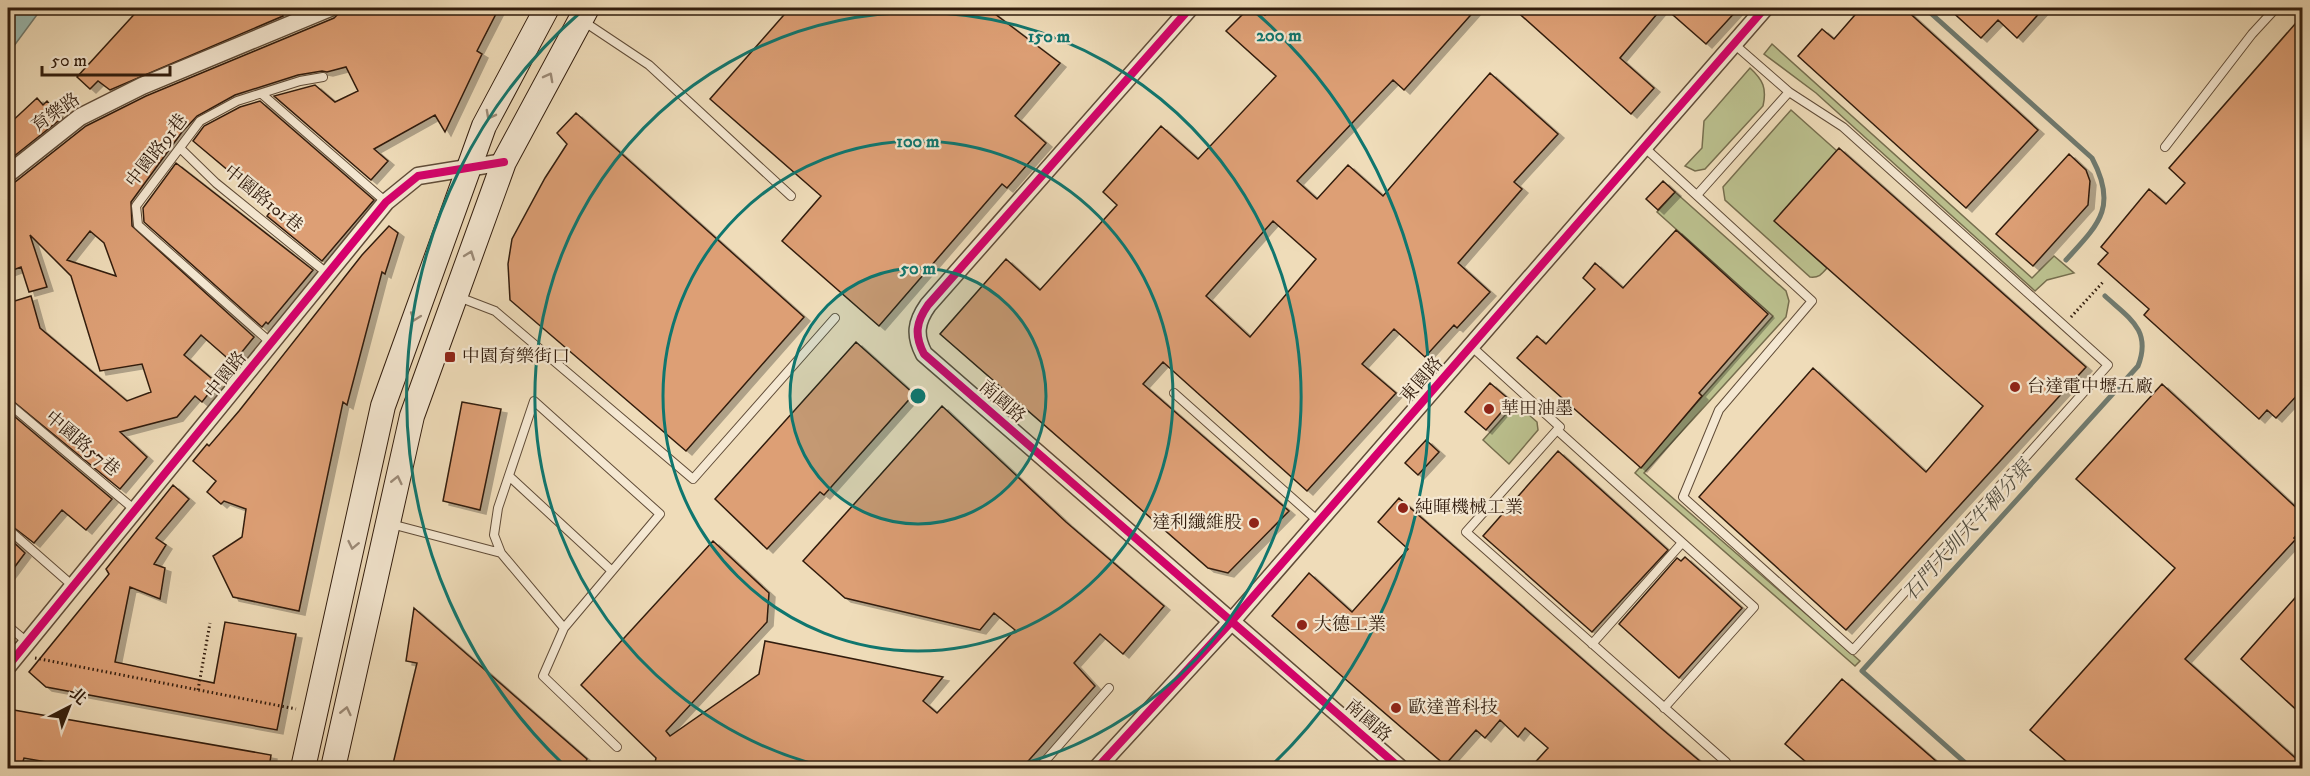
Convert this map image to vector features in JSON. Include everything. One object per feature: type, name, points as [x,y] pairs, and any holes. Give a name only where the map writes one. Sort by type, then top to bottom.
[{"type":"main road","points":[[303,768],[383,406],[484,126],[547,8]]},
{"type":"main road","points":[[333,768],[412,416],[504,162],[584,14]]},
{"type":"street","name":"育樂路","points":[[8,174],[80,117],[142,86],[330,8]]},
{"type":"street","name":"南園路","points":[[1190,8],[928,305],[916,330],[924,354],[1400,768]]},
{"type":"street","name":"東園路","points":[[1097,768],[1231,622],[1765,8]]},
{"type":"street","name":"中園路","points":[[8,666],[25,649],[73,586],[386,202],[418,176],[504,162]]},
{"type":"lane","points":[[2165,147],[2252,34],[2276,8]]},
{"type":"lane","points":[[584,14],[649,65],[791,196]]},
{"type":"lane","points":[[1644,147],[1812,301],[1719,410],[1683,497],[1853,650],[2108,365],[1843,127],[1789,92],[1734,44]]},
{"type":"lane","name":"中園路91巷","points":[[271,343],[138,225],[136,206],[201,121],[237,102],[300,81],[323,77]]},
{"type":"lane","points":[[1696,195],[1789,92]]},
{"type":"lane","points":[[263,95],[386,202]]},
{"type":"lane","name":"中園路101巷","points":[[180,148],[216,183],[328,274]]},
{"type":"lane","points":[[455,296],[495,311],[693,479],[835,318]]},
{"type":"lane","points":[[1471,346],[1560,427],[1466,532],[1726,762]]},
{"type":"lane","points":[[1174,393],[1318,521]]},
{"type":"lane","points":[[564,628],[501,553],[494,535],[498,508],[534,401],[660,514],[564,628],[543,676],[617,747]]},
{"type":"lane","name":"中園路57巷","points":[[8,403],[135,510]]},
{"type":"lane","points":[[1557,430],[1754,608],[1664,708]]},
{"type":"lane","points":[[509,476],[612,571]]},
{"type":"lane","points":[[388,523],[501,553]]},
{"type":"lane","points":[[8,529],[73,586]]},
{"type":"lane","points":[[1593,644],[1682,544]]},
{"type":"lane","points":[[8,626],[25,649]]},
{"type":"lane","points":[[1039,768],[1109,687]]},
{"type":"path","points":[[2063,325],[2104,281]]},
{"type":"path","points":[[198,690],[210,623]]},
{"type":"path","points":[[25,649],[198,690],[316,713]]},
{"type":"green space","points":[[1772,44],[2032,278],[2054,256],[2074,273],[2047,280],[2035,291],[1816,93],[1764,54]]},
{"type":"green space","points":[[1750,68],[1763,85],[1763,106],[1705,169],[1695,171],[1685,166],[1702,148],[1704,121]]},
{"type":"green space","points":[[1791,110],[1837,151],[1775,221],[1827,268],[1816,277],[1810,277],[1725,200],[1723,187]]},
{"type":"green space","points":[[1675,192],[1786,291],[1789,301],[1786,317],[1644,473],[1860,661],[1855,666],[1635,473],[1773,316],[1657,212]]},
{"type":"green space","points":[[1516,403],[1537,422],[1538,430],[1509,464],[1483,440]]},
{"type":"water","points":[[8,8],[42,8],[8,54]]},
{"type":"building","points":[[140,8],[155,8],[161,14],[194,8],[279,8],[283,16],[110,90],[98,81],[90,89],[77,77]]},
{"type":"building","points":[[344,8],[499,8],[477,51],[482,54],[445,132],[435,115],[374,149],[388,161],[371,180],[274,96],[315,85],[335,102],[358,91],[346,67],[327,72],[298,75],[235,95],[197,116],[182,132],[131,202],[132,226],[254,337],[233,363],[201,335],[184,355],[217,383],[202,402],[195,396],[177,417],[120,432],[147,457],[120,489],[8,397],[8,303],[31,296],[40,328],[127,401],[151,392],[142,364],[100,371],[71,276],[30,235],[47,287],[29,292],[21,267],[8,272],[8,184],[15,182],[86,126],[146,96],[334,18]],"holes":[[[90,231],[104,243],[116,276],[67,260]]]},
{"type":"building","points":[[790,8],[987,8],[1060,63],[1015,116],[1046,143],[1007,188],[1002,184],[879,326],[782,241],[821,196],[710,99]]},
{"type":"building","points":[[1249,8],[1255,8],[1265,15],[1273,8],[1477,8],[1404,90],[1393,80],[1297,181],[1317,199],[1348,165],[1383,196],[1490,73],[1558,134],[1514,182],[1522,189],[1458,263],[1490,292],[1457,328],[1454,325],[1425,357],[1394,329],[1362,364],[1396,393],[1307,491],[1163,362],[1143,384],[1289,511],[1228,573],[1208,568],[940,334],[1006,259],[1040,290],[1117,205],[1103,192],[1161,126],[1198,159],[1276,76],[1226,31]],"holes":[[[1273,221],[1316,259],[1250,337],[1206,296]]]},
{"type":"building","points":[[1513,8],[1662,8],[1620,58],[1654,88],[1631,114]]},
{"type":"building","points":[[1665,8],[1739,8],[1706,44]]},
{"type":"building","points":[[1861,8],[1904,8],[2038,130],[1966,208],[1798,56],[1822,29],[1834,39]]},
{"type":"building","points":[[1948,8],[2044,8],[2017,38],[1998,20],[1981,38]]},
{"type":"building","points":[[2302,16],[2302,390],[2276,418],[2267,410],[2259,419],[2144,315],[2149,309],[2098,264],[2108,253],[2101,247],[2149,189],[2166,204],[2185,183],[2169,168]]},
{"type":"building","points":[[37,98],[43,105],[47,101],[62,118],[8,161],[8,125]]},
{"type":"building","points":[[260,101],[374,200],[322,261],[267,216],[273,208],[193,141],[204,126],[240,107]]},
{"type":"building","points":[[576,113],[804,317],[686,451],[510,300],[508,264],[512,239],[545,178],[567,144],[557,133]]},
{"type":"building","name":"台達電中壢五廠","points":[[1839,148],[2086,367],[1846,630],[1699,497],[1813,368],[1926,472],[1983,406],[1774,221]]},
{"type":"building","points":[[2069,154],[2086,170],[2090,181],[2088,205],[2033,266],[1996,234]]},
{"type":"building","points":[[176,163],[313,270],[268,324],[266,322],[262,327],[144,222],[143,208]]},
{"type":"building","points":[[1663,181],[1675,192],[1658,210],[1646,199]]},
{"type":"building","points":[[389,226],[398,233],[385,274],[382,272],[347,405],[343,402],[299,611],[233,597],[213,556],[242,537],[246,509],[224,501],[221,504],[207,492],[216,481],[193,461],[239,411],[362,255]]},
{"type":"building","points":[[1676,230],[1768,314],[1699,393],[1702,396],[1641,468],[1517,358],[1537,336],[1546,344],[1595,289],[1583,278],[1595,263],[1623,288]]},
{"type":"building","points":[[856,342],[914,394],[824,495],[820,492],[767,549],[715,499]]},
{"type":"building","points":[[1490,383],[1511,401],[1486,430],[1465,412]]},
{"type":"building","points":[[2162,384],[2302,513],[2302,528],[2294,538],[2296,539],[2185,659],[2302,764],[2302,768],[2074,768],[2030,730],[2175,568],[2076,479]]},
{"type":"building","points":[[462,402],[501,409],[480,510],[443,501]]},
{"type":"building","points":[[942,406],[1066,522],[1164,606],[1123,654],[1100,634],[1074,663],[1095,686],[1022,768],[654,768],[656,758],[581,685],[713,541],[769,593],[767,622],[666,731],[670,736],[759,674],[765,641],[943,677],[923,701],[937,713],[1015,630],[994,613],[980,630],[845,598],[803,561]]},
{"type":"building","points":[[8,411],[112,499],[86,530],[62,510],[34,543],[8,523]]},
{"type":"building","points":[[1426,440],[1439,452],[1418,475],[1405,463]]},
{"type":"building","points":[[1558,451],[1668,550],[1592,632],[1483,536]]},
{"type":"building","points":[[173,485],[189,499],[156,538],[166,545],[154,564],[165,568],[160,599],[130,587],[115,662],[214,683],[225,622],[296,634],[277,730],[46,687],[29,672],[109,574],[106,569]]},
{"type":"building","points":[[1399,498],[1708,768],[1530,768],[1548,748],[1525,728],[1518,737],[1500,720],[1485,738],[1476,730],[1445,765],[1272,616],[1309,573],[1352,612],[1408,549],[1378,522]]},
{"type":"building","points":[[8,537],[25,553],[8,576]]},
{"type":"building","points":[[1685,557],[1742,608],[1679,678],[1619,624],[1677,558],[1681,561]]},
{"type":"building","points":[[2302,590],[2302,715],[2241,659]]},
{"type":"building","points":[[414,608],[587,759],[583,768],[392,768],[417,663],[406,661]]},
{"type":"building","points":[[1842,679],[1944,768],[1813,768],[1785,744]]},
{"type":"building","points":[[8,709],[271,755],[269,768],[176,768],[157,765],[157,768],[81,768],[24,758],[21,768],[8,768]]},
{"type":"waterway","name":"石門大圳大牛稠分渠","points":[[1925,8],[2092,158],[2104,190],[2101,214],[2088,236],[2066,260]]},
{"type":"waterway","name":"石門大圳大牛稠分渠","points":[[1971,768],[1862,671],[2138,366],[2142,354],[2140,334],[2130,318],[2105,296]]},
{"type":"cycle path","points":[[1190,8],[928,305],[919,323],[919,341],[924,354],[1400,768]]},
{"type":"cycle path","points":[[1097,768],[1231,622],[1765,8]]},
{"type":"cycle path","points":[[8,666],[386,202],[418,176],[504,162]]},
{"type":"place","name":"中園育樂街口","points":[[450,357]]},
{"type":"place","name":"台達電中壢五廠","points":[[2015,387]]},
{"type":"place","name":"華田油墨","points":[[1489,409]]},
{"type":"place","name":"純暉機械工業","points":[[1403,508]]},
{"type":"place","name":"達利纖維股","points":[[1254,523]]},
{"type":"place","name":"大德工業","points":[[1302,625]]},
{"type":"place","name":"歐達普科技","points":[[1396,708]]}]
